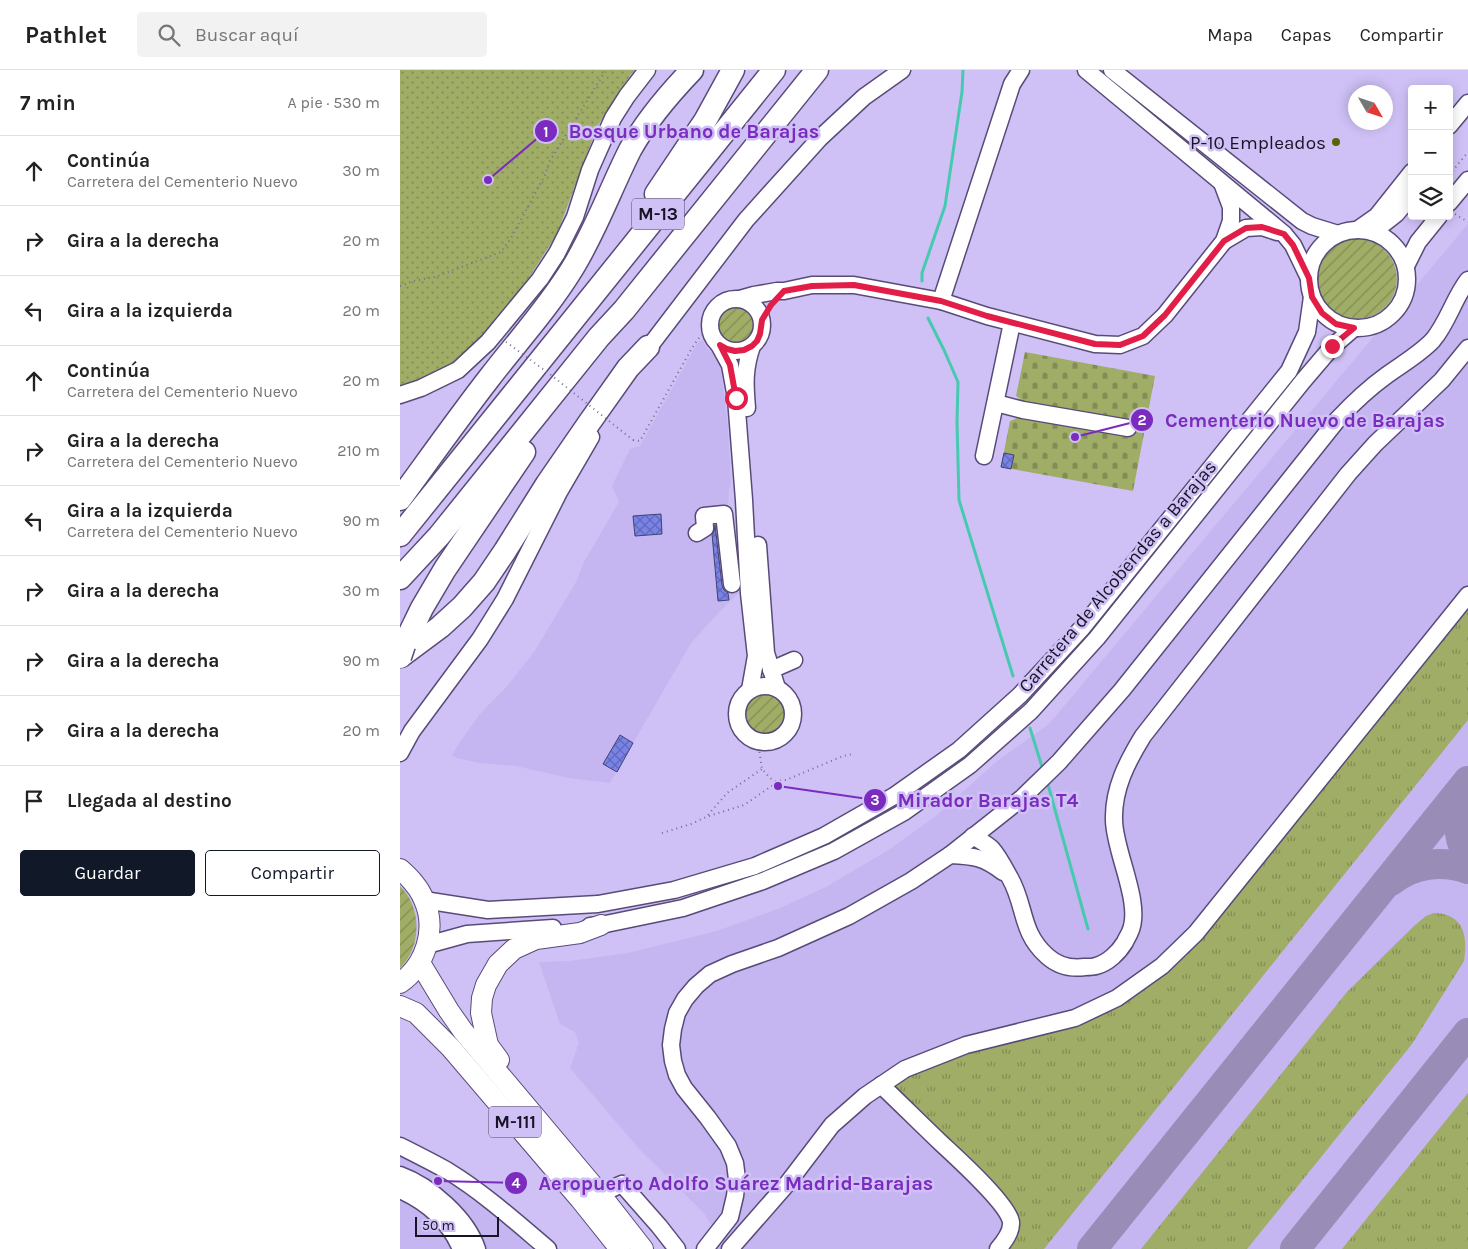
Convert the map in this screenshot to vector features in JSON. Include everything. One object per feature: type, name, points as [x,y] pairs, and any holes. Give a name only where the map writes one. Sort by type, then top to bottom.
[{"type":"highway","points":[[400,499],[489,378],[555,295],[592,233],[631,149],[647,123],[673,90],[692,70]]},
{"type":"highway","points":[[542,357],[559,322],[631,230],[670,175],[705,121],[733,70]]},
{"type":"highway","name":"M-13","points":[[400,534],[774,70]]},
{"type":"highway","name":"M-13","points":[[400,578],[439,536],[817,70]]},
{"type":"highway","points":[[402,653],[422,608],[445,569],[546,422],[605,343],[624,310]]},
{"type":"highway","points":[[402,653],[447,621],[484,582],[589,423],[628,368],[648,347]]},
{"type":"main road","points":[[400,869],[413,881],[424,900],[430,922],[424,954],[400,983]]},
{"type":"main road","points":[[528,1108],[527,1098],[522,1089],[488,1045],[481,1012],[482,998],[486,986],[498,964],[514,949],[523,944],[536,939],[580,934],[601,925]]},
{"type":"main road","name":"M-111","points":[[424,954],[448,1011],[600,1194],[643,1249]]},
{"type":"main road","name":"M-111","points":[[400,1006],[416,1013],[451,1048],[580,1199],[620,1249]]},
{"type":"street","points":[[400,395],[421,388],[458,370],[488,342],[540,279],[558,253],[575,217],[590,170],[614,118],[627,96],[647,70]]},
{"type":"street","points":[[400,753],[412,731],[480,639],[505,599],[559,492],[599,422],[648,347],[746,220],[820,138],[864,97],[902,70]]},
{"type":"street","points":[[941,301],[1012,77],[1021,70]]},
{"type":"street","points":[[1086,70],[1284,234],[1293,245],[1309,278],[1312,297],[1328,319],[1336,324],[1354,328],[1366,328],[1377,325],[1396,311],[1406,290],[1407,278],[1403,258],[1394,245],[1382,235],[1365,231],[1338,234],[1302,221],[1112,70]]},
{"type":"street","points":[[1453,121],[1468,103]]},
{"type":"street","points":[[1365,231],[1410,175]]},
{"type":"street","points":[[1453,198],[1468,180]]},
{"type":"street","points":[[784,291],[771,305],[762,320],[760,334],[752,346],[744,350],[735,351],[720,345],[713,338],[710,322],[712,314],[724,302],[754,295],[812,286],[854,285],[941,301],[1012,323],[1095,344],[1120,345],[1143,336],[1165,315],[1224,241],[1232,220],[1231,207],[1222,183]]},
{"type":"street","points":[[1365,231],[1396,214],[1408,200]]},
{"type":"street","points":[[1406,266],[1418,242],[1436,220]]},
{"type":"street","points":[[1224,241],[1246,228],[1262,227],[1284,234]]},
{"type":"street","points":[[1309,278],[1317,252],[1338,234]]},
{"type":"street","points":[[708,1246],[730,1217],[736,1188],[735,1163],[723,1138],[684,1088],[677,1075],[673,1061],[673,1029],[677,1013],[685,999],[710,974],[778,948],[849,916],[911,881],[950,854],[1022,798],[1059,762],[1122,690],[1338,419],[1358,398],[1433,339],[1468,280]]},
{"type":"street","name":"Carretera de Alcobendas a Barajas","points":[[424,900],[488,910],[598,904],[674,890],[755,866],[824,836],[894,796],[959,750],[1020,695],[1082,628],[1289,371],[1307,332],[1312,297]]},
{"type":"street","points":[[740,299],[755,307],[762,320]]},
{"type":"street","points":[[984,456],[1012,323]]},
{"type":"street","name":"Carretera de Alcobendas a Barajas","points":[[424,954],[467,934],[601,925],[683,908],[763,881],[834,851],[904,812],[970,765],[1031,711],[1097,638],[1332,346],[1354,328]]},
{"type":"street","points":[[720,345],[730,365],[736,398],[749,593],[756,656],[750,690]]},
{"type":"street","points":[[752,346],[746,362],[745,386],[766,652],[777,688]]},
{"type":"street","points":[[973,836],[979,854],[989,855],[1011,878],[1028,930],[1036,946],[1050,959],[1065,967],[1079,968],[1097,966],[1113,956],[1122,946],[1131,930],[1133,913],[1114,822],[1115,802],[1120,781],[1130,756],[1143,736],[1348,474],[1375,444],[1442,380],[1468,348]]},
{"type":"street","points":[[996,404],[1128,428]]},
{"type":"street","points":[[697,533],[705,528],[704,516],[724,514],[732,584]]},
{"type":"street","points":[[730,1249],[787,1184],[832,1125],[865,1096],[905,1069],[966,1045],[1076,1018],[1117,998],[1162,966],[1196,933],[1468,595]]},
{"type":"street","points":[[771,670],[794,660]]},
{"type":"street","points":[[758,686],[777,688],[785,693],[791,701],[794,710],[794,719],[790,728],[784,736],[776,741],[758,742],[749,738],[742,732],[736,714],[743,696],[758,686]]},
{"type":"street","points":[[989,855],[993,829],[999,816]]},
{"type":"street","points":[[950,854],[989,855]]},
{"type":"street","points":[[881,1085],[967,1168],[1006,1211],[1011,1222],[1010,1229],[998,1249]]},
{"type":"street","points":[[400,1146],[449,1172],[548,1249]]},
{"type":"street","points":[[400,1175],[433,1193],[458,1216],[477,1249]]},
{"type":"street","points":[[600,1194],[622,1184],[677,1249]]},
{"type":"street","points":[[400,1190],[428,1205],[446,1223],[461,1249]]},
{"type":"path","points":[[400,286],[413,281],[435,277],[501,252],[510,240],[545,175],[550,161],[606,71]]},
{"type":"path","points":[[1453,170],[1468,152]]},
{"type":"path","points":[[1453,213],[1468,222]]},
{"type":"path","points":[[502,339],[551,375],[632,440],[640,441],[692,348],[701,335],[705,335]]},
{"type":"path","points":[[758,742],[762,769],[775,781],[786,780],[843,756],[853,754]]},
{"type":"path","points":[[706,817],[727,793],[762,769]]},
{"type":"path","points":[[662,833],[744,805],[779,781]]},
{"type":"shaded area","points":[[1468,224],[1468,1249],[713,1249],[714,1229],[703,1212],[640,1150],[570,1068],[579,1043],[575,1032],[560,1024],[539,962],[570,961],[628,953],[717,931],[778,909],[826,887],[887,851],[936,816],[996,762],[1049,724]]},
{"type":"shaded area","points":[[700,341],[703,341],[716,357],[721,368],[728,429],[731,483],[728,511],[735,549],[739,593],[691,643],[610,783],[569,778],[516,766],[479,763],[457,758],[452,755],[462,739],[480,714],[508,685],[534,652],[576,582],[584,562],[619,502],[612,486],[630,449],[640,446]]},
{"type":"shaded area","points":[[400,1139],[457,1168],[497,1195],[559,1249],[400,1249]]},
{"type":"green space","points":[[400,70],[635,70],[597,127],[557,234],[521,290],[478,342],[433,378],[400,387]]},
{"type":"green space","points":[[1357,239],[1372,242],[1385,251],[1394,264],[1397,279],[1394,294],[1385,307],[1372,316],[1357,319],[1342,316],[1329,307],[1320,294],[1317,279],[1320,264],[1329,251],[1342,242]]},
{"type":"green space","points":[[738,306],[752,312],[758,326],[752,340],[738,346],[724,340],[718,326],[724,312]]},
{"type":"green space","points":[[1025,352],[1155,376],[1133,491],[1001,467],[1010,421],[1017,418],[1022,410],[1022,400],[1016,396]]},
{"type":"green space","points":[[1468,595],[1468,720],[1044,1249],[998,1249],[1011,1222],[881,1085],[905,1069],[1075,1018],[1162,966]]},
{"type":"green space","points":[[770,694],[778,697],[784,703],[787,715],[784,727],[778,733],[762,736],[754,733],[748,727],[745,711],[748,703],[754,697]]},
{"type":"green space","points":[[400,886],[412,905],[416,927],[412,949],[400,968]]},
{"type":"green space","points":[[1434,913],[1451,917],[1461,927],[1465,942],[1464,961],[1412,1044],[1247,1249],[1141,1249],[1347,992],[1414,926],[1426,916]]},
{"type":"green space","points":[[1468,1093],[1468,1249],[1342,1249]]},
{"type":"building","points":[[1004,453],[1014,455],[1011,469],[1001,467]]},
{"type":"building","points":[[661,514],[662,534],[635,536],[633,516]]},
{"type":"building","points":[[715,525],[722,585],[728,593],[729,600],[718,601],[712,534]]},
{"type":"building","points":[[620,735],[633,743],[617,772],[603,764]]},
{"type":"waterway","points":[[922,281],[922,273],[945,206],[962,92],[963,70]]},
{"type":"waterway","points":[[928,318],[958,382],[959,500],[1013,676]]},
{"type":"waterway","points":[[1030,728],[1043,770]]},
{"type":"waterway","points":[[1047,781],[1088,929]]},
{"type":"taxiway","points":[[1092,1249],[1468,781]]},
{"type":"taxiway","points":[[1466,787],[1460,804],[1459,830],[1468,856]]},
{"type":"taxiway","points":[[1391,881],[1409,870],[1428,865],[1438,864],[1468,869]]},
{"type":"taxiway","points":[[1295,1249],[1468,1033]]},
{"type":"place","name":"P-10 Empleados","points":[[1336,142]]},
{"type":"place","name":"Bosque Urbano de Barajas","points":[[488,180]]},
{"type":"place","name":"Cementerio Nuevo de Barajas","points":[[1075,437]]},
{"type":"place","name":"Mirador Barajas T4","points":[[778,786]]},
{"type":"place","name":"Aeropuerto Adolfo Suárez Madrid-Barajas","points":[[438,1181]]},
{"type":"route","points":[[736,398],[730,365],[720,345],[735,351],[744,350],[752,346],[760,334],[762,320],[771,305],[784,291],[812,286],[854,285],[941,301],[987,316],[1095,344],[1120,345],[1143,336],[1165,315],[1224,241],[1246,228],[1262,227],[1284,234],[1293,245],[1309,278],[1312,297],[1316,305],[1328,319],[1336,324],[1354,328],[1332,346]]}]
